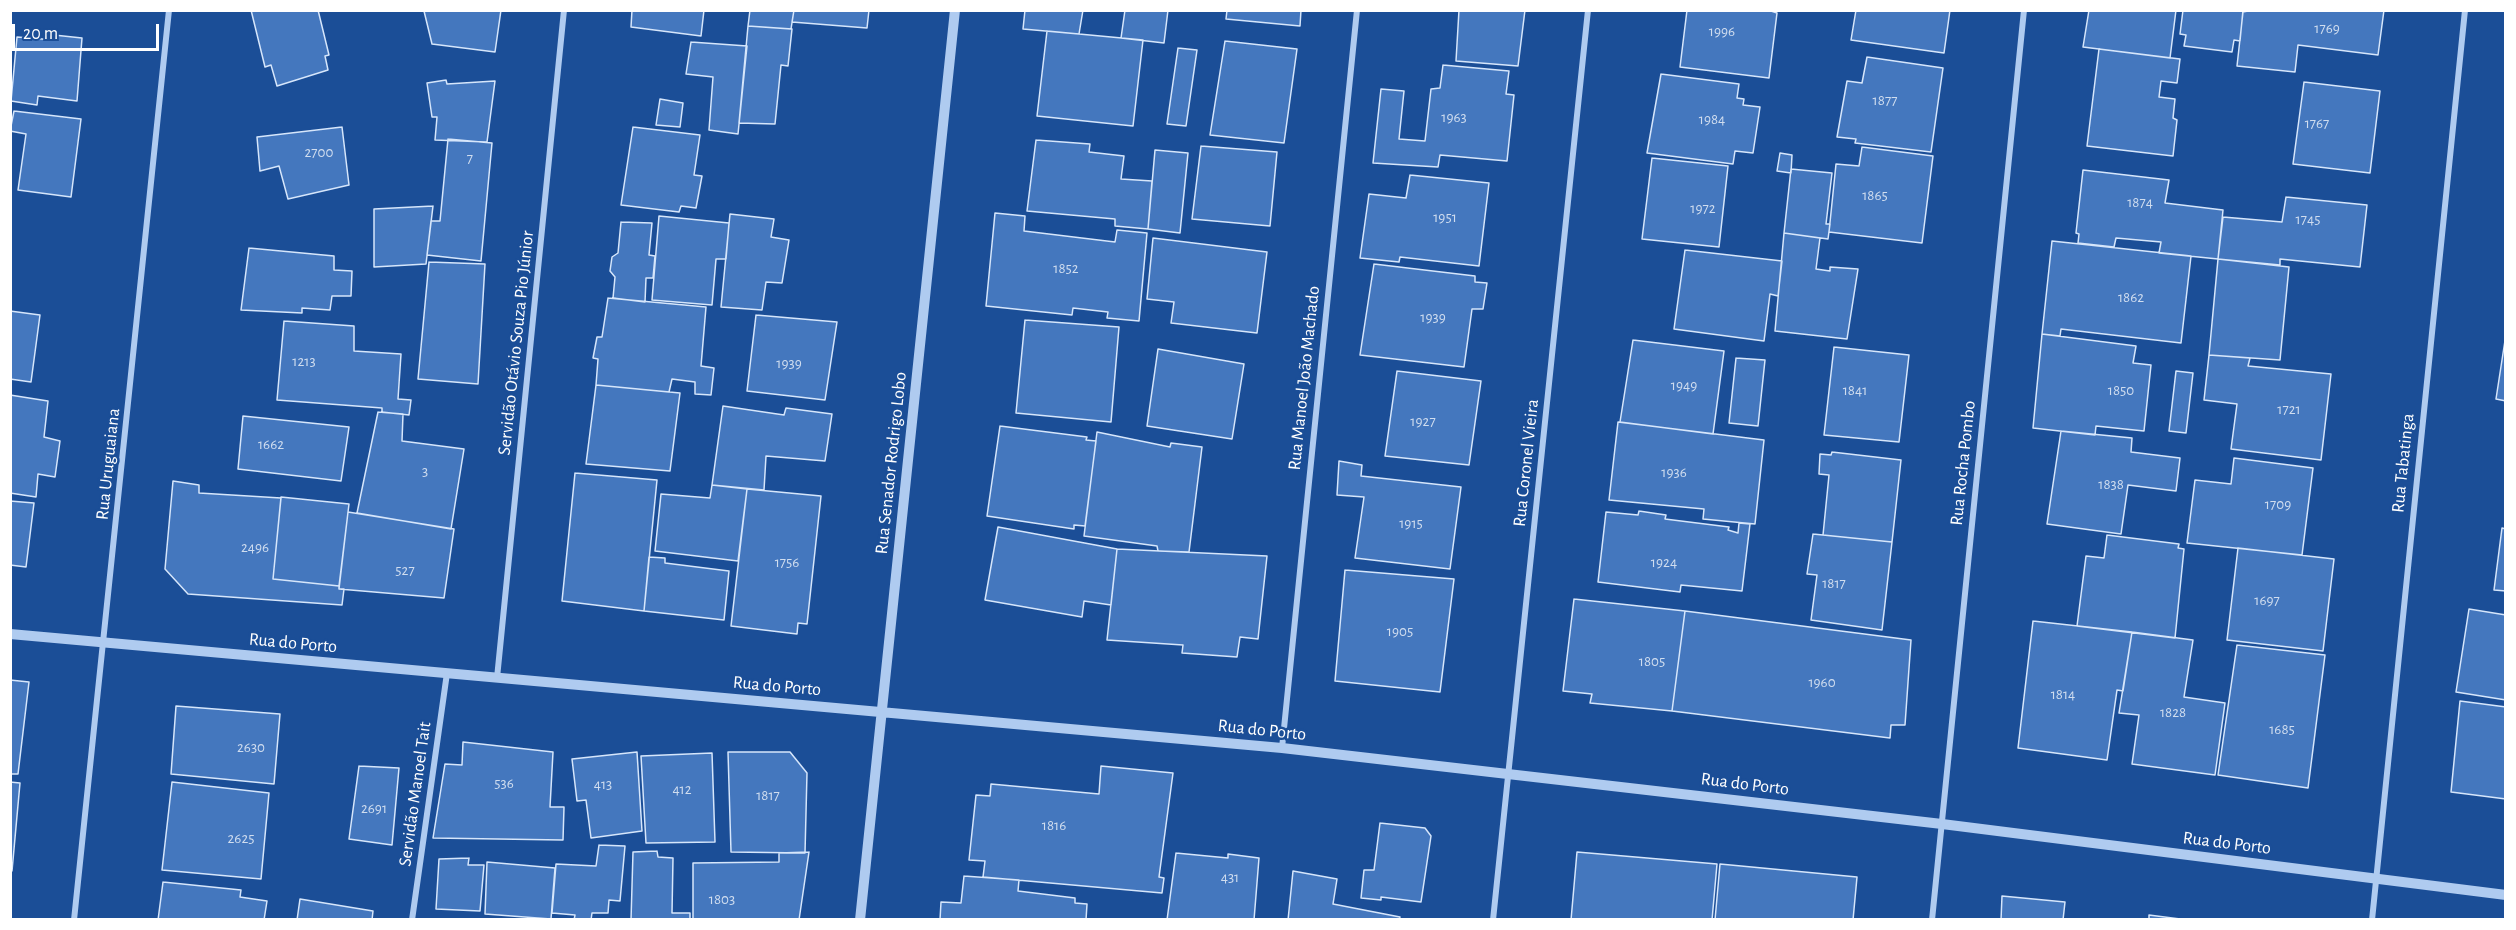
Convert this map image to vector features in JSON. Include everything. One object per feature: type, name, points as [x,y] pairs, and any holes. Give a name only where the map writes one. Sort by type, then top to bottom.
[{"type":"street","name":"Rua Uruguaiana","points":[[74,920],[105,642],[169,10]]},
{"type":"street","name":"Servidão Otávio Souza Pio Júnior","points":[[497,678],[564,10]]},
{"type":"street","name":"Rua Senador Rodrigo Lobo","points":[[860,920],[956,10]]},
{"type":"street","name":"Rua Manoel João Machado","points":[[1282,748],[1357,10]]},
{"type":"street","name":"Rua Coronel Vieira","points":[[1493,920],[1588,10]]},
{"type":"street","name":"Rua Rocha Pombo","points":[[1932,920],[2024,10]]},
{"type":"street","name":"Rua Tabatinga","points":[[2372,920],[2465,10]]},
{"type":"street","name":"Rua do Porto","points":[[10,634],[1282,748],[1942,824],[2505,896]]},
{"type":"street","name":"Servidão Manoel Tait","points":[[412,920],[447,673]]},
{"type":"building","points":[[251,10],[318,10],[329,55],[325,56],[328,70],[277,86],[271,65],[265,67]]},
{"type":"building","points":[[501,10],[495,52],[432,44],[424,11]]},
{"type":"building","points":[[632,10],[704,10],[701,36],[631,27]]},
{"type":"building","points":[[750,10],[794,10],[791,29],[748,26]]},
{"type":"building","points":[[794,10],[869,10],[867,28],[792,22]]},
{"type":"building","points":[[1025,10],[1083,10],[1079,34],[1023,29]]},
{"type":"building","points":[[1125,10],[1168,10],[1164,43],[1121,38]]},
{"type":"building","points":[[1227,10],[1301,10],[1300,26],[1226,19]]},
{"type":"building","points":[[1459,10],[1525,10],[1518,66],[1456,61]]},
{"type":"building","points":[[1687,10],[1768,10],[1777,13],[1769,78],[1680,67]]},
{"type":"building","points":[[1856,10],[1950,10],[1944,53],[1851,40]]},
{"type":"building","points":[[2089,10],[2176,10],[2170,58],[2083,47]]},
{"type":"building","points":[[2183,10],[2243,10],[2240,41],[2234,40],[2232,52],[2184,46],[2186,35],[2180,34]]},
{"type":"building","points":[[2253,10],[2384,10],[2378,55],[2298,45],[2295,72],[2237,66],[2243,12]]},
{"type":"building","points":[[748,26],[792,29],[788,66],[781,65],[775,124],[739,123]]},
{"type":"building","points":[[1047,31],[1143,40],[1133,126],[1037,116]]},
{"type":"building","points":[[54,35],[82,38],[77,101],[38,96],[37,105],[11,101],[17,37],[54,40]]},
{"type":"building","points":[[1225,41],[1297,49],[1284,143],[1210,135]]},
{"type":"building","points":[[691,42],[747,46],[738,134],[709,130],[713,77],[686,74]]},
{"type":"building","points":[[1178,48],[1197,50],[1186,126],[1167,124]]},
{"type":"building","points":[[2099,49],[2180,59],[2177,83],[2161,81],[2159,97],[2175,99],[2173,118],[2177,120],[2173,156],[2087,146]]},
{"type":"building","points":[[1867,57],[1943,68],[1931,152],[1855,143],[1856,139],[1837,137],[1847,81],[1862,83]]},
{"type":"building","points":[[1443,65],[1509,71],[1506,94],[1514,95],[1507,161],[1440,155],[1438,167],[1373,163],[1381,89],[1404,91],[1399,139],[1425,141],[1431,89],[1440,88]]},
{"type":"building","points":[[1661,74],[1739,84],[1737,98],[1744,99],[1743,105],[1760,107],[1753,153],[1735,151],[1733,164],[1647,153]]},
{"type":"building","points":[[446,80],[447,84],[495,81],[487,142],[435,140],[437,117],[432,117],[427,83]]},
{"type":"building","points":[[2304,82],[2380,91],[2370,173],[2293,164]]},
{"type":"building","points":[[660,99],[683,103],[680,127],[656,125]]},
{"type":"building","points":[[14,111],[81,119],[71,197],[18,190],[26,134],[10,131]]},
{"type":"building","points":[[342,127],[349,185],[288,199],[279,166],[260,171],[257,137]]},
{"type":"building","points":[[633,127],[700,135],[694,175],[702,176],[696,208],[681,206],[679,212],[621,205]]},
{"type":"building","points":[[448,139],[492,143],[481,261],[427,255],[431,221],[440,221]]},
{"type":"building","points":[[1036,140],[1090,144],[1089,152],[1124,156],[1121,179],[1152,181],[1148,229],[1115,226],[1115,219],[1027,211]]},
{"type":"building","points":[[1201,146],[1277,152],[1270,226],[1192,219]]},
{"type":"building","points":[[1862,147],[1933,156],[1922,243],[1829,232],[1836,164],[1859,166]]},
{"type":"building","points":[[1155,150],[1188,153],[1180,233],[1148,229]]},
{"type":"building","points":[[1780,153],[1792,155],[1791,173],[1777,171]]},
{"type":"building","points":[[1652,158],[1728,166],[1719,247],[1642,239]]},
{"type":"building","points":[[1791,169],[1832,173],[1826,224],[1830,224],[1828,239],[1784,233]]},
{"type":"building","points":[[2083,170],[2169,180],[2165,203],[2223,210],[2218,259],[2159,253],[2161,242],[2116,238],[2114,247],[2078,243],[2079,234],[2076,233]]},
{"type":"building","points":[[1410,175],[1489,183],[1479,266],[1400,257],[1399,262],[1360,258],[1369,194],[1406,198]]},
{"type":"building","points":[[2286,197],[2367,205],[2360,267],[2280,259],[2280,265],[2218,259],[2223,217],[2282,222]]},
{"type":"building","points":[[433,206],[426,264],[374,267],[374,209]]},
{"type":"building","points":[[995,213],[1025,216],[1024,231],[1115,242],[1117,230],[1147,233],[1139,321],[1107,318],[1108,312],[1073,308],[1072,315],[986,306]]},
{"type":"building","points":[[730,214],[774,219],[771,237],[789,240],[782,283],[766,282],[762,310],[721,307]]},
{"type":"building","points":[[659,216],[729,223],[726,259],[716,259],[712,305],[652,300]]},
{"type":"building","points":[[621,222],[652,223],[649,255],[655,256],[653,278],[646,278],[645,302],[613,298],[615,277],[610,271],[612,257],[618,253]]},
{"type":"building","points":[[1784,233],[1820,238],[1816,269],[1830,271],[1830,267],[1858,269],[1847,339],[1775,331]]},
{"type":"building","points":[[1153,238],[1267,252],[1257,333],[1171,323],[1174,302],[1147,299]]},
{"type":"building","points":[[2052,241],[2191,256],[2181,343],[2061,329],[2060,336],[2042,334]]},
{"type":"building","points":[[249,248],[334,256],[334,270],[352,271],[351,296],[332,296],[330,310],[302,308],[302,313],[241,310]]},
{"type":"building","points":[[1685,250],[1782,261],[1778,296],[1770,294],[1764,341],[1674,329]]},
{"type":"building","points":[[2218,259],[2289,267],[2280,360],[2209,355]]},
{"type":"building","points":[[429,262],[485,264],[478,384],[418,379]]},
{"type":"building","points":[[1374,264],[1475,276],[1475,282],[1487,283],[1483,309],[1472,309],[1464,367],[1360,355]]},
{"type":"building","points":[[608,298],[706,307],[701,366],[714,368],[711,395],[695,394],[695,382],[672,379],[669,392],[596,385],[598,359],[593,358],[597,337],[602,337]]},
{"type":"building","points":[[10,311],[40,315],[31,382],[10,379]]},
{"type":"building","points":[[756,315],[837,322],[825,400],[747,391]]},
{"type":"building","points":[[1025,320],[1119,327],[1111,422],[1016,413]]},
{"type":"building","points":[[284,321],[354,326],[354,351],[401,354],[398,399],[411,400],[409,415],[382,412],[382,408],[277,400]]},
{"type":"building","points":[[2042,334],[2136,346],[2133,363],[2151,365],[2144,431],[2096,426],[2095,435],[2033,428]]},
{"type":"building","points":[[2506,334],[2506,401],[2496,399]]},
{"type":"building","points":[[1633,340],[1724,351],[1713,434],[1620,422]]},
{"type":"building","points":[[1834,347],[1909,355],[1899,442],[1824,435]]},
{"type":"building","points":[[1158,349],[1244,364],[1232,439],[1147,426]]},
{"type":"building","points":[[2209,355],[2250,358],[2248,366],[2331,374],[2321,460],[2231,449],[2237,404],[2204,400]]},
{"type":"building","points":[[1736,358],[1765,360],[1758,426],[1729,423]]},
{"type":"building","points":[[1397,371],[1481,381],[1469,465],[1385,456]]},
{"type":"building","points":[[2176,371],[2193,373],[2186,433],[2169,431]]},
{"type":"building","points":[[596,385],[680,393],[670,471],[586,464]]},
{"type":"building","points":[[10,395],[48,401],[44,437],[60,441],[55,477],[38,474],[36,497],[10,493]]},
{"type":"building","points":[[723,406],[784,415],[786,408],[832,414],[825,461],[766,456],[764,490],[712,485]]},
{"type":"building","points":[[378,412],[403,414],[402,441],[464,449],[451,529],[357,513]]},
{"type":"building","points":[[243,416],[349,427],[341,481],[238,469]]},
{"type":"building","points":[[1618,422],[1764,440],[1755,524],[1703,519],[1704,509],[1609,500]]},
{"type":"building","points":[[1000,426],[1087,437],[1086,440],[1096,441],[1085,526],[1074,525],[1074,529],[987,516]]},
{"type":"building","points":[[2061,431],[2132,438],[2131,452],[2180,458],[2176,491],[2128,485],[2121,534],[2047,524]]},
{"type":"building","points":[[1097,432],[1170,447],[1171,443],[1202,447],[1189,552],[1158,551],[1157,546],[1084,536]]},
{"type":"building","points":[[1832,452],[1901,460],[1892,542],[1823,535],[1829,475],[1819,474],[1820,454],[1831,455]]},
{"type":"building","points":[[2234,458],[2313,468],[2302,555],[2187,543],[2195,480],[2231,484]]},
{"type":"building","points":[[1339,461],[1362,465],[1361,476],[1461,487],[1450,569],[1355,558],[1364,497],[1337,495]]},
{"type":"building","points":[[575,473],[657,480],[644,611],[562,601]]},
{"type":"building","points":[[173,481],[199,485],[199,493],[281,498],[273,579],[339,586],[339,589],[344,589],[342,605],[188,594],[165,569]]},
{"type":"building","points":[[712,485],[747,489],[738,561],[655,551],[661,494],[710,498]]},
{"type":"building","points":[[747,489],[821,496],[807,624],[798,623],[797,634],[731,626]]},
{"type":"building","points":[[281,497],[349,504],[339,586],[273,579]]},
{"type":"building","points":[[10,501],[34,503],[26,567],[10,565]]},
{"type":"building","points":[[1639,511],[1666,515],[1665,519],[1729,527],[1728,530],[1738,533],[1739,523],[1750,524],[1742,591],[1681,585],[1680,592],[1598,582],[1606,512],[1638,515]]},
{"type":"building","points":[[348,512],[454,529],[444,598],[339,589]]},
{"type":"building","points":[[998,527],[1117,549],[1111,605],[1084,601],[1082,617],[985,600]]},
{"type":"building","points":[[2502,528],[2506,529],[2506,591],[2494,590]]},
{"type":"building","points":[[1813,534],[1892,542],[1882,630],[1811,620],[1817,575],[1807,574]]},
{"type":"building","points":[[2107,535],[2179,544],[2178,548],[2184,549],[2175,638],[2077,626],[2086,556],[2104,558]]},
{"type":"building","points":[[2238,548],[2334,559],[2323,651],[2227,640]]},
{"type":"building","points":[[1117,549],[1267,556],[1258,639],[1240,637],[1237,657],[1182,653],[1183,645],[1107,640]]},
{"type":"building","points":[[649,557],[665,558],[665,563],[729,571],[724,620],[644,611]]},
{"type":"building","points":[[1345,570],[1454,579],[1440,692],[1335,681]]},
{"type":"building","points":[[1574,599],[1685,611],[1672,711],[1590,703],[1592,694],[1563,691]]},
{"type":"building","points":[[2469,609],[2506,615],[2506,700],[2456,692]]},
{"type":"building","points":[[1685,611],[1911,640],[1905,725],[1891,725],[1890,738],[1672,711]]},
{"type":"building","points":[[2033,621],[2132,632],[2123,691],[2117,690],[2107,760],[2018,748]]},
{"type":"building","points":[[2132,632],[2193,640],[2184,697],[2225,703],[2215,775],[2132,764],[2139,715],[2119,713]]},
{"type":"building","points":[[2237,645],[2325,655],[2308,788],[2218,775]]},
{"type":"building","points":[[10,680],[29,682],[18,774],[10,774]]},
{"type":"building","points":[[2460,701],[2506,707],[2506,799],[2451,792]]},
{"type":"building","points":[[176,706],[280,714],[274,784],[171,774]]},
{"type":"building","points":[[463,742],[553,752],[550,807],[564,807],[563,840],[433,838],[445,764],[462,765]]},
{"type":"building","points":[[637,752],[642,831],[591,838],[586,800],[577,801],[572,759]]},
{"type":"building","points":[[728,752],[790,752],[807,773],[805,853],[731,852]]},
{"type":"building","points":[[712,753],[715,842],[646,843],[641,756]]},
{"type":"building","points":[[359,766],[399,768],[392,845],[349,839]]},
{"type":"building","points":[[1101,766],[1173,773],[1159,877],[1164,878],[1162,893],[983,877],[985,861],[969,860],[976,795],[990,796],[991,784],[1099,794]]},
{"type":"building","points":[[10,782],[20,783],[12,871],[10,871]]},
{"type":"building","points":[[172,782],[269,793],[261,879],[162,870]]},
{"type":"building","points":[[1380,823],[1425,828],[1431,836],[1421,902],[1381,897],[1381,900],[1361,898],[1364,870],[1374,870]]},
{"type":"building","points":[[599,845],[625,846],[620,901],[609,900],[608,913],[592,913],[591,920],[574,920],[575,915],[552,913],[556,864],[596,866]]},
{"type":"building","points":[[657,851],[658,857],[673,858],[672,913],[690,913],[690,920],[631,920],[633,852]]},
{"type":"building","points":[[809,852],[799,920],[693,920],[693,863],[779,862],[779,853]]},
{"type":"building","points":[[1577,852],[1717,864],[1712,920],[1571,920]]},
{"type":"building","points":[[1176,853],[1228,858],[1228,854],[1259,858],[1254,920],[1167,920]]},
{"type":"building","points":[[469,858],[468,865],[484,865],[480,911],[436,909],[439,859]]},
{"type":"building","points":[[487,862],[555,868],[551,919],[485,914]]},
{"type":"building","points":[[1720,864],[1857,877],[1853,920],[1715,920]]},
{"type":"building","points":[[1293,871],[1337,879],[1333,904],[1400,917],[1399,920],[1288,920]]},
{"type":"building","points":[[964,876],[1019,880],[1018,891],[1075,898],[1075,903],[1087,904],[1086,920],[940,920],[941,902],[961,903]]},
{"type":"building","points":[[163,882],[241,890],[240,897],[267,901],[264,920],[158,920]]},
{"type":"building","points":[[2002,896],[2065,902],[2063,920],[2001,920]]},
{"type":"building","points":[[300,899],[373,911],[372,920],[297,920]]},
{"type":"building","points":[[2149,915],[2188,920],[2149,920]]}]
